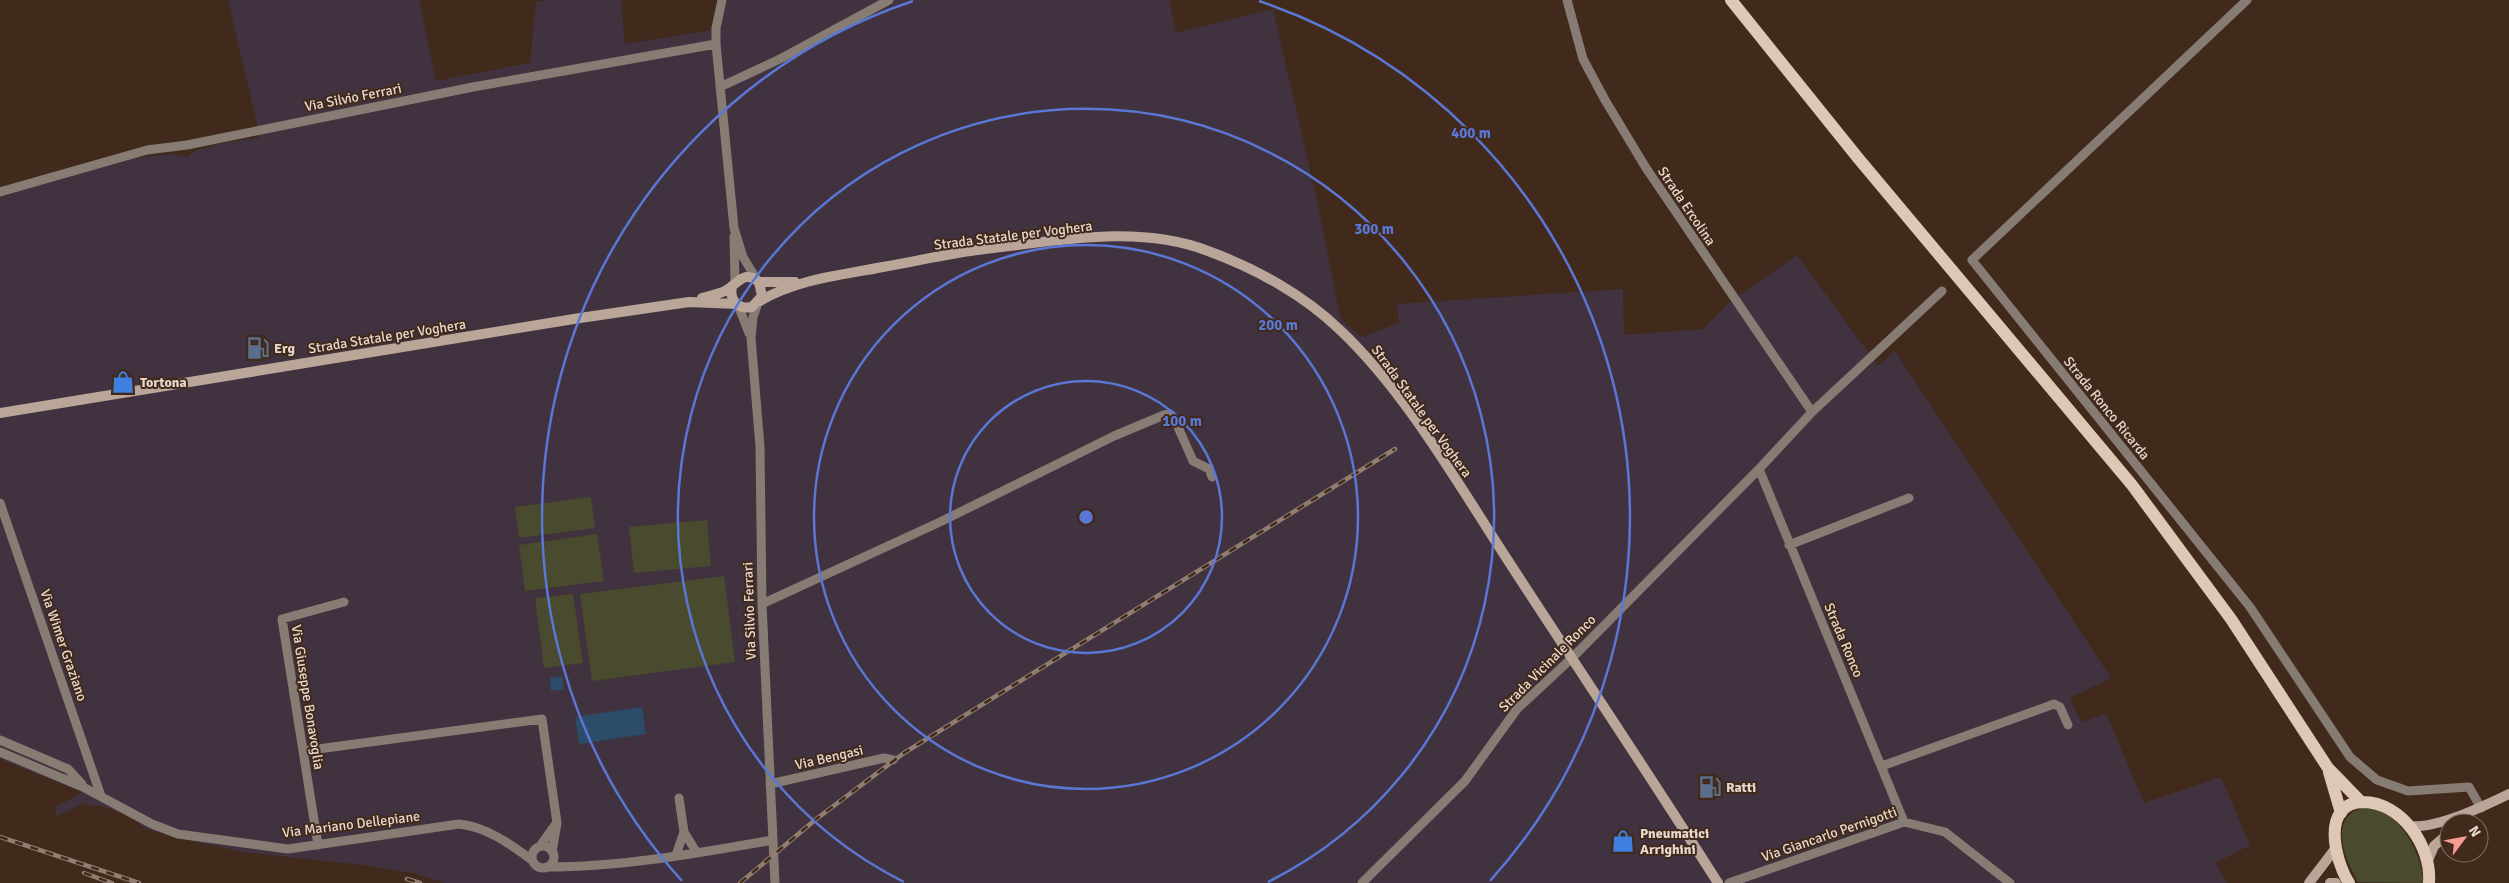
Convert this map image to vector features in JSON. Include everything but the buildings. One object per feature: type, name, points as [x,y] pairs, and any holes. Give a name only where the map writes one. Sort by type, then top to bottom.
[{"type":"main road","points":[[1731,0],[1858,158],[2132,485],[2231,620],[2328,768],[2362,802]]},
{"type":"main road","name":"Strada Statale per Voghera","points":[[689,302],[737,305],[747,308],[778,291],[806,282],[972,250],[1072,239],[1109,238],[1160,239],[1208,250],[1290,292],[1320,312],[1351,341],[1382,375],[1450,471],[1718,883]]},
{"type":"main road","name":"Strada Statale per Voghera","points":[[0,413],[689,302],[720,293],[744,277],[758,282],[806,282]]},
{"type":"main road","points":[[758,282],[762,292],[759,302]]},
{"type":"main road","points":[[734,284],[732,297],[737,305]]},
{"type":"main road","points":[[2328,768],[2341,814]]},
{"type":"main road","points":[[2410,826],[2421,827],[2477,809],[2509,794]]},
{"type":"main road","points":[[2349,883],[2338,861],[2334,833],[2341,814],[2352,805],[2362,802],[2385,807],[2410,826],[2428,860],[2429,883]]},
{"type":"main road","points":[[2472,813],[2477,809]]},
{"type":"main road","points":[[2428,860],[2434,846],[2439,842]]},
{"type":"main road","points":[[2309,883],[2335,848]]},
{"type":"main road","points":[[2330,883],[2336,883]]},
{"type":"street","points":[[722,0],[716,28],[716,44],[734,228],[734,284]]},
{"type":"street","points":[[720,87],[782,58],[889,0]]},
{"type":"street","name":"Strada Ercolina","points":[[1567,0],[1583,59],[1605,100],[1651,176],[1812,412]]},
{"type":"street","name":"Strada Ronco Ricarda","points":[[2246,0],[1972,260],[2250,607],[2350,758],[2377,780],[2408,791],[2469,787],[2477,809]]},
{"type":"street","name":"Via Silvio Ferrari","points":[[0,192],[147,150],[187,145],[473,87],[716,44]]},
{"type":"street","points":[[734,228],[743,257],[758,282]]},
{"type":"street","points":[[1759,469],[1812,412],[1942,291]]},
{"type":"street","name":"Via Silvio Ferrari","points":[[759,302],[753,317],[751,338],[760,447],[762,604],[775,883]]},
{"type":"street","name":"Via Silvio Ferrari","points":[[737,305],[751,338]]},
{"type":"street","points":[[762,604],[940,522],[1114,436],[1164,415],[1170,414],[1174,418],[1193,461],[1209,469],[1212,477]]},
{"type":"street","name":"Strada Vicinale Ronco","points":[[1362,883],[1465,780],[1517,709],[1572,658],[1759,469]]},
{"type":"street","name":"Strada Ronco","points":[[1759,469],[1904,822]]},
{"type":"street","points":[[1789,545],[1909,498]]},
{"type":"street","name":"Via Wimer Graziano","points":[[0,504],[101,796]]},
{"type":"street","name":"Via Giuseppe Bonavoglia","points":[[318,844],[282,619],[344,602]]},
{"type":"street","points":[[1882,766],[2054,704],[2060,707],[2068,725]]},
{"type":"street","points":[[303,752],[542,719],[557,823],[552,862],[547,867]]},
{"type":"street","points":[[0,740],[68,769],[83,786]]},
{"type":"street","name":"Via Mariano Dellepiane","points":[[0,752],[83,786],[152,824],[178,834],[288,849],[459,824],[476,827],[510,843],[536,865],[576,867],[697,853],[773,840]]},
{"type":"street","name":"Via Bengasi","points":[[770,784],[884,758],[893,760]]},
{"type":"street","points":[[679,798],[684,832],[697,853]]},
{"type":"street","name":"Via Giancarlo Pernigotti","points":[[1729,883],[1904,822],[1944,832],[2010,883]]},
{"type":"street","points":[[532,860],[537,848],[557,823]]},
{"type":"street","points":[[676,855],[684,832]]},
{"type":"street","name":"Via Mariano Dellepiane","points":[[510,843],[537,848],[547,847],[553,853],[576,867]]},
{"type":"shaded area","points":[[228,0],[419,0],[436,81],[530,63],[536,2],[548,0],[621,0],[625,44],[711,30],[717,0],[1169,0],[1176,33],[1273,9],[1319,209],[1340,318],[1361,337],[1399,323],[1397,304],[1623,289],[1624,335],[1704,329],[1727,304],[1797,255],[1878,366],[1895,351],[2111,678],[2070,698],[2081,722],[2106,713],[2144,803],[2221,777],[2250,845],[2216,863],[2227,883],[445,883],[413,873],[363,865],[243,852],[201,843],[146,829],[126,815],[99,805],[92,807],[84,803],[56,817],[56,807],[82,792],[0,759],[0,196],[133,158],[173,154],[188,157],[194,151],[218,144],[260,137]]},
{"type":"green space","points":[[591,497],[595,528],[519,538],[515,507]]},
{"type":"green space","points":[[707,520],[711,566],[634,573],[629,527]]},
{"type":"green space","points":[[597,534],[604,581],[525,591],[519,545]]},
{"type":"green space","points":[[724,576],[735,662],[592,681],[580,594]]},
{"type":"green space","points":[[573,594],[583,663],[544,668],[535,598]]},
{"type":"green space","points":[[2363,808],[2376,810],[2388,815],[2398,823],[2413,846],[2422,871],[2424,883],[2358,882],[2344,851],[2342,830],[2345,820],[2352,813]]},
{"type":"water","points":[[562,676],[564,689],[551,691],[550,678]]},
{"type":"water","points":[[642,707],[646,734],[579,744],[575,717]]},
{"type":"railway","points":[[740,883],[815,820],[904,753],[1395,449]]},
{"type":"railway","points":[[0,837],[139,883]]},
{"type":"railway","points":[[84,873],[112,883]]},
{"type":"railway","points":[[407,879],[420,883]]},
{"type":"place","name":"Erg","points":[[258,348]]},
{"type":"place","name":"Tortona","points":[[123,382]]},
{"type":"place","name":"Ratti","points":[[1710,787]]},
{"type":"place","name":"Pneumatici Arrighini","points":[[1623,841]]}]
